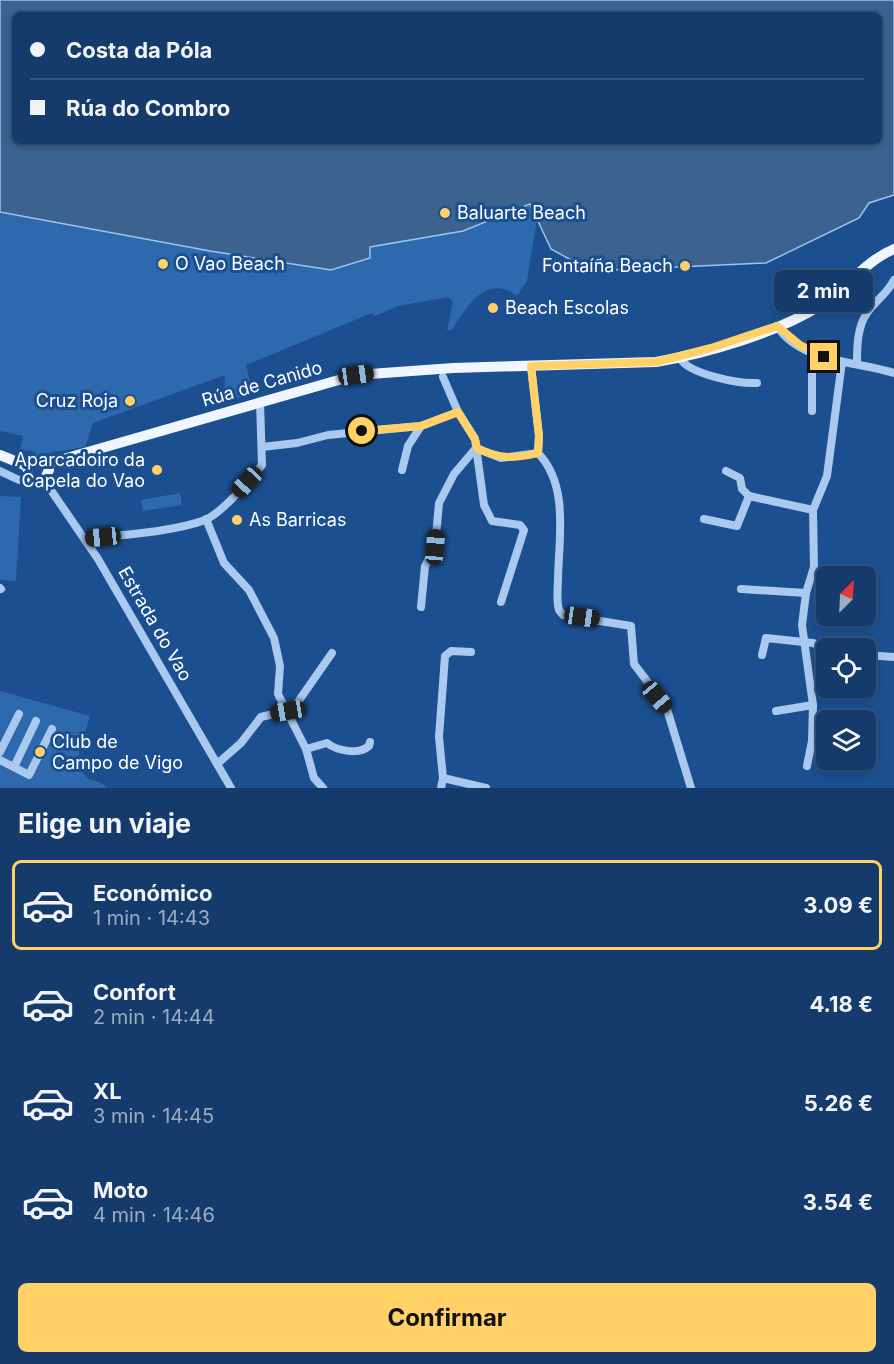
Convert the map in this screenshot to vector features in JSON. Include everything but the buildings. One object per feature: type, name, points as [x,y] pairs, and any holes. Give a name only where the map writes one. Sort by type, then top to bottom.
[{"type":"main road","name":"Rúa de Canido","points":[[27,466],[35,459],[47,463],[327,382],[369,374],[646,363],[680,358],[777,326],[822,304],[869,263],[894,249]]},
{"type":"main road","points":[[0,455],[27,466],[27,474],[32,480],[44,480],[49,470],[47,463]]},
{"type":"street","points":[[857,364],[858,339],[865,315],[884,296],[894,280]]},
{"type":"street","points":[[777,326],[787,337],[812,352],[842,362],[894,373]]},
{"type":"street","points":[[812,352],[812,411]]},
{"type":"street","points":[[680,358],[688,368],[743,384],[757,383]]},
{"type":"street","points":[[807,766],[812,741],[813,705],[802,625],[806,593],[814,567],[813,510],[827,476],[842,362]]},
{"type":"street","points":[[531,366],[539,436],[538,453],[547,463],[556,481],[559,512],[558,605],[563,615],[631,626],[634,664],[666,706],[691,788]]},
{"type":"street","points":[[443,377],[458,412],[475,439],[484,506],[492,521],[520,525],[524,530],[501,602]]},
{"type":"street","points":[[85,539],[206,519],[231,499],[262,465],[260,402]]},
{"type":"street","points":[[262,447],[297,443],[328,435],[421,426],[458,412]]},
{"type":"street","points":[[402,470],[408,446],[421,426]]},
{"type":"street","points":[[477,448],[501,458],[538,453]]},
{"type":"street","points":[[420,607],[425,566],[435,547],[439,503],[454,474],[477,448]]},
{"type":"street","points":[[0,471],[19,480],[32,480]]},
{"type":"street","points":[[726,471],[736,474],[742,489],[749,496],[813,510]]},
{"type":"street","name":"Estrada do Vao","points":[[44,480],[85,539],[231,788]]},
{"type":"street","points":[[704,519],[737,526],[749,496]]},
{"type":"street","points":[[206,519],[224,563],[249,590],[277,644],[280,666],[278,694],[306,749],[314,777],[323,788]]},
{"type":"street","points":[[741,589],[806,593]]},
{"type":"street","points":[[762,655],[766,638],[816,646]]},
{"type":"street","points":[[441,788],[443,778],[439,737],[445,656],[451,651],[471,651]]},
{"type":"street","points":[[217,764],[241,743],[261,717],[288,711],[296,705],[332,653]]},
{"type":"street","points":[[876,656],[894,657]]},
{"type":"street","points":[[776,711],[813,705]]},
{"type":"street","points":[[0,752],[19,714]]},
{"type":"street","points":[[14,767],[36,721]]},
{"type":"street","points":[[0,760],[29,775],[52,729]]},
{"type":"street","points":[[306,749],[327,743],[334,749],[362,751],[369,746],[370,742]]},
{"type":"street","points":[[443,778],[486,788]]},
{"type":"shaded area","points":[[0,0],[894,0],[894,195],[869,203],[859,218],[766,263],[591,271],[551,249],[530,204],[463,231],[370,247],[370,258],[331,270],[210,251],[0,212]]},
{"type":"shaded area","points":[[0,154],[547,156],[527,281],[517,296],[496,288],[487,291],[471,303],[452,330],[447,330],[453,302],[449,297],[398,306],[375,316],[372,313],[246,365],[253,395],[224,400],[225,375],[93,423],[85,447],[36,455],[32,451],[20,450],[23,436],[0,431]]},
{"type":"shaded area","points":[[180,493],[182,505],[143,511],[141,500]]},
{"type":"shaded area","points":[[0,496],[21,497],[16,581],[0,580]]},
{"type":"shaded area","name":"Club de Campo de Vigo","points":[[0,691],[90,716],[76,764],[88,779],[108,788],[0,788]]},
{"type":"place","name":"Baluarte Beach","points":[[445,213]]},
{"type":"place","name":"O Vao Beach","points":[[163,264]]},
{"type":"place","name":"Fontaíña Beach","points":[[685,266]]},
{"type":"place","name":"Beach Escolas","points":[[493,308]]},
{"type":"place","name":"Cruz Roja","points":[[130,401]]},
{"type":"place","name":"Aparcadoiro da Capela do Vao","points":[[157,470]]},
{"type":"place","name":"As Barricas","points":[[237,520]]},
{"type":"place","name":"Club de Campo de Vigo","points":[[40,752]]},
{"type":"route","points":[[362,431],[421,426],[458,412],[475,439],[477,448],[491,456],[501,458],[523,457],[538,453],[539,436],[531,366],[656,362],[680,358],[777,326],[780,332],[787,337],[824,357]]}]
